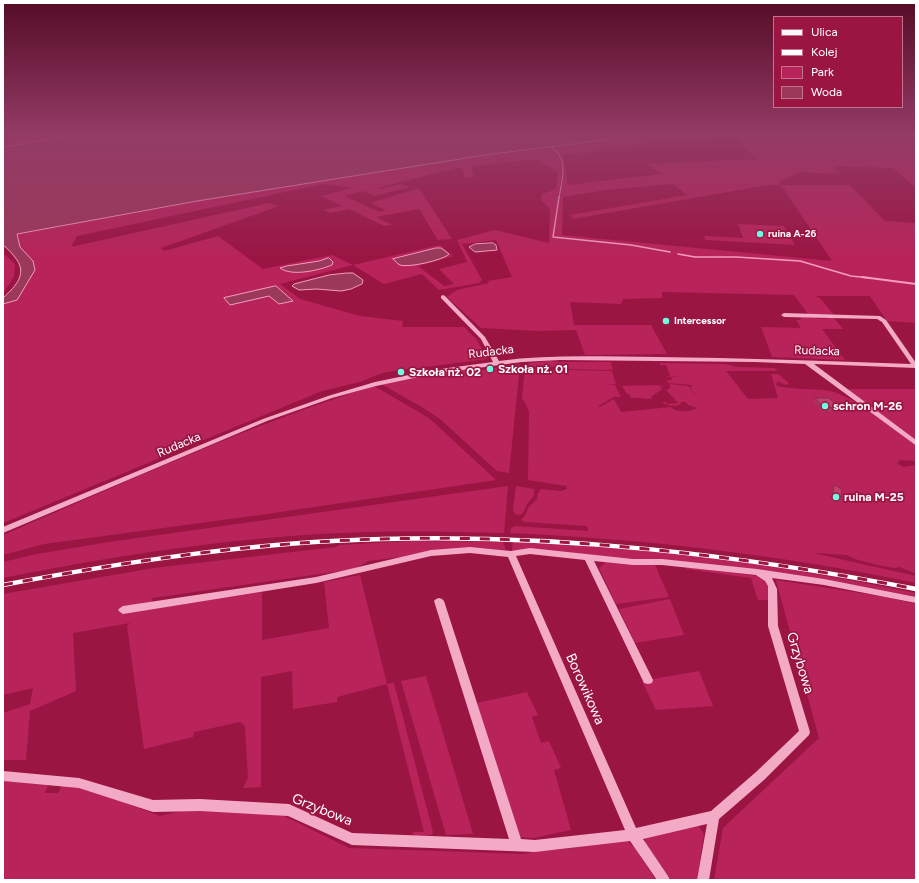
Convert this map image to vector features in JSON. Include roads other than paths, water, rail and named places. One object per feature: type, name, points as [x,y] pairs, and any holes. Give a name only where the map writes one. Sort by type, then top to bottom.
[{"type":"street","points":[[443,297],[483,338],[496,362]]},
{"type":"street","points":[[784,315],[878,317],[884,321],[915,366]]},
{"type":"street","name":"Rudacka","points":[[3,530],[265,420],[330,397],[417,375],[496,362],[560,358],[807,362],[915,366]]},
{"type":"street","points":[[807,362],[916,443]]},
{"type":"street","points":[[123,610],[316,580],[431,554],[470,550],[511,554],[530,552],[633,562],[662,562],[757,572],[824,582],[916,600]]},
{"type":"street","name":"Borowikowa","points":[[511,554],[633,834]]},
{"type":"street","points":[[588,558],[648,680]]},
{"type":"street","name":"Grzybowa","points":[[3,776],[79,783],[153,806],[200,805],[289,810],[352,839],[535,846],[633,834],[714,816],[760,776],[805,732],[773,626],[772,584],[769,579],[757,572]]},
{"type":"street","points":[[439,601],[518,846]]},
{"type":"street","points":[[703,880],[714,816]]},
{"type":"street","points":[[633,834],[664,880]]},
{"type":"water","points":[[3,174],[365,174],[197,201],[17,234],[20,247],[33,261],[35,270],[17,300],[3,304],[3,298],[16,284],[21,274],[18,262],[12,253],[3,245]]},
{"type":"water","points":[[493,243],[496,245],[497,250],[475,252],[469,247],[475,244]]},
{"type":"water","points":[[441,248],[449,254],[433,261],[404,266],[398,264],[393,259]]},
{"type":"water","points":[[329,258],[333,262],[332,265],[313,271],[292,272],[285,271],[280,268],[319,261]]},
{"type":"water","points":[[353,273],[363,280],[362,284],[351,289],[341,291],[317,289],[299,290],[292,286],[294,284],[329,275]]},
{"type":"water","points":[[276,286],[293,301],[279,304],[269,296],[230,305],[224,298]]},
{"type":"waterway","points":[[559,198],[563,174]]},
{"type":"waterway","points":[[559,197],[553,237],[631,245],[670,252]]},
{"type":"waterway","points":[[678,254],[695,257],[736,257],[800,261],[851,276],[868,278]]},
{"type":"waterway","points":[[862,277],[868,278]]},
{"type":"waterway","points":[[868,278],[916,284]]},
{"type":"railway","points":[[3,585],[98,568],[192,554],[287,544],[383,539],[450,538],[517,540],[651,549],[784,566],[916,589]]},
{"type":"place","name":"ruina A-26","points":[[760,234]]},
{"type":"place","name":"Intercessor","points":[[666,321]]},
{"type":"place","name":"Szkoła nż. 01","points":[[490,369]]},
{"type":"place","name":"Szkoła nż. 02","points":[[401,372]]},
{"type":"place","name":"schron M-26","points":[[825,406]]},
{"type":"place","name":"ruina M-25","points":[[836,497]]}]
